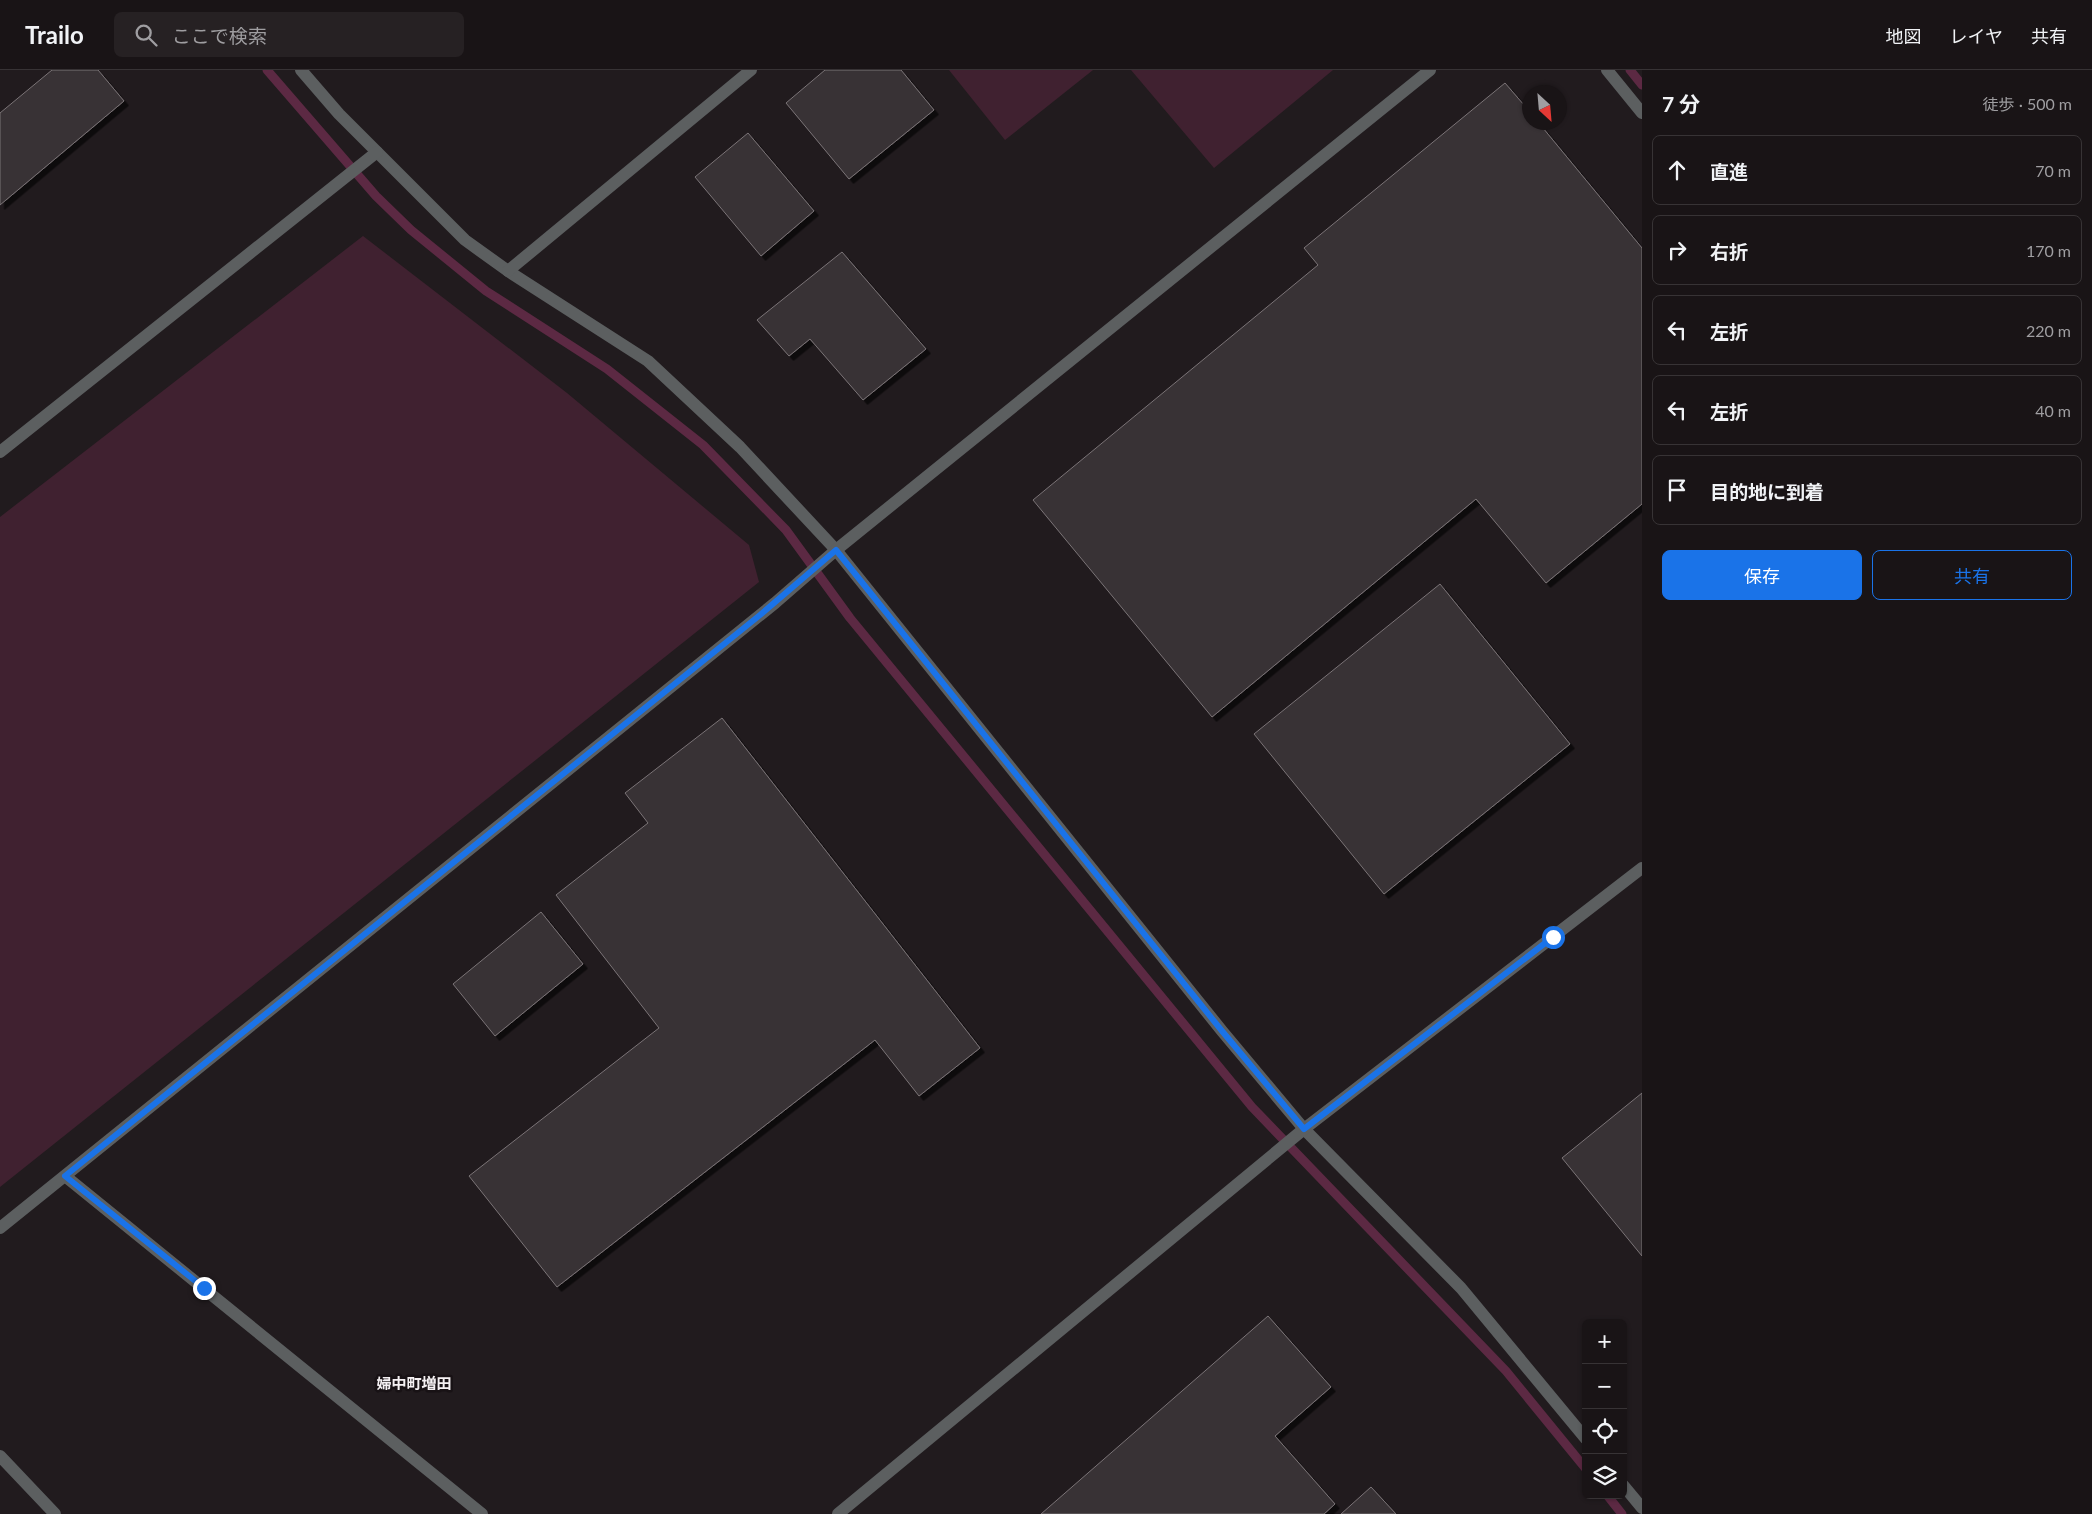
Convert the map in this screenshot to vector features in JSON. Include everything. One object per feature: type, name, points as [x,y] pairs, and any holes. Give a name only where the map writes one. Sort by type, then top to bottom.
[{"type":"street","points":[[301,70],[339,114],[465,240],[508,271],[648,361],[740,447],[836,550],[1222,1031],[1304,1129],[1461,1288],[1582,1434]]},
{"type":"street","points":[[508,271],[751,70]]},
{"type":"street","points":[[0,1228],[760,615],[836,550],[1430,70]]},
{"type":"street","points":[[1607,70],[1642,113]]},
{"type":"street","points":[[0,452],[377,152]]},
{"type":"street","points":[[838,1514],[1304,1129],[1642,868]]},
{"type":"street","points":[[65,1176],[482,1514]]},
{"type":"street","points":[[0,1456],[55,1514]]},
{"type":"street","points":[[1627,1490],[1642,1508]]},
{"type":"shaded area","points":[[949,70],[1093,70],[1005,140]]},
{"type":"shaded area","points":[[1131,70],[1333,70],[1214,168]]},
{"type":"shaded area","points":[[363,236],[567,393],[749,545],[759,582],[0,1187],[0,517]]},
{"type":"building","points":[[52,70],[98,70],[124,101],[0,205],[0,113]]},
{"type":"building","points":[[825,70],[901,70],[934,110],[849,179],[786,103]]},
{"type":"building","points":[[1505,83],[1522,103],[1522,130],[1545,130],[1642,248],[1642,504],[1546,583],[1476,499],[1212,717],[1033,500],[1318,265],[1304,248]]},
{"type":"building","points":[[748,133],[814,211],[761,256],[695,177]]},
{"type":"building","points":[[842,252],[926,349],[863,400],[810,339],[789,356],[757,320]]},
{"type":"building","points":[[1440,584],[1570,744],[1384,894],[1254,734]]},
{"type":"building","points":[[722,718],[980,1048],[919,1096],[875,1040],[557,1287],[469,1176],[659,1028],[556,895],[648,823],[625,793]]},
{"type":"building","points":[[541,912],[583,964],[495,1036],[453,984]]},
{"type":"building","points":[[1642,1093],[1642,1256],[1562,1158]]},
{"type":"building","points":[[1268,1316],[1331,1387],[1275,1436],[1335,1504],[1324,1514],[1041,1514]]},
{"type":"building","points":[[1371,1487],[1396,1514],[1341,1514]]},
{"type":"waterway","points":[[267,70],[376,196],[411,230],[486,291],[607,369],[703,445],[786,530],[850,618],[1252,1107],[1506,1371],[1582,1464]]},
{"type":"waterway","points":[[1630,70],[1642,85]]},
{"type":"waterway","points":[[1610,1499],[1622,1514]]},
{"type":"district","name":"婦中町増田","points":[[414,1384]]},
{"type":"route","points":[[204,1288],[65,1176],[775,603],[836,550],[1222,1031],[1304,1129],[1553,937]]}]
